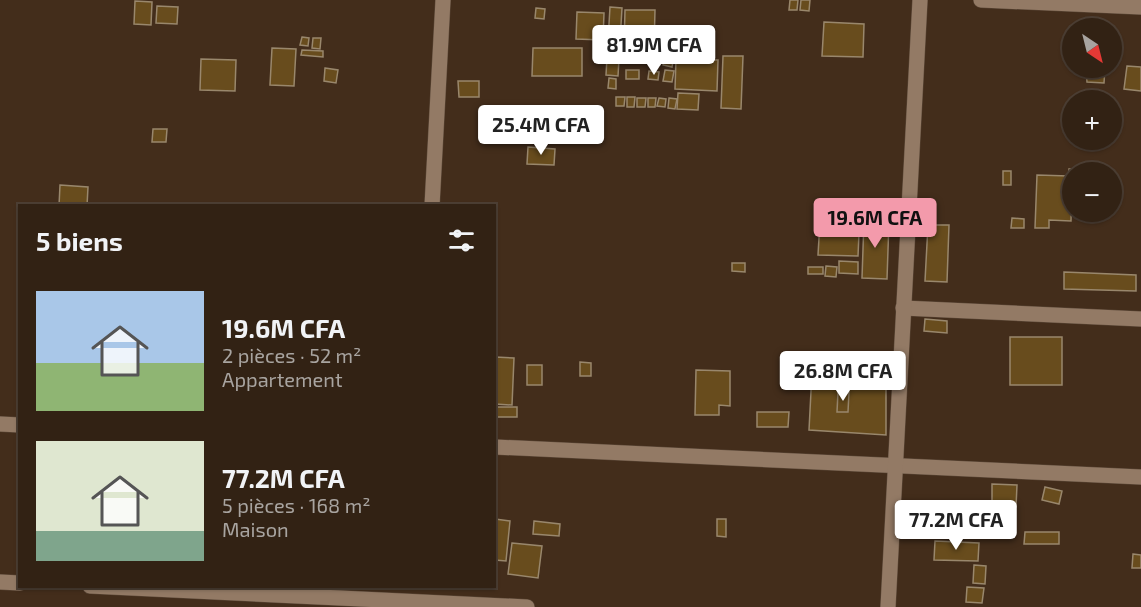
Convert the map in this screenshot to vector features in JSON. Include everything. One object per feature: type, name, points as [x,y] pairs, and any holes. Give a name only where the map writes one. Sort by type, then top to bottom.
[{"type":"street","points":[[432,204],[443,0]]},
{"type":"street","points":[[888,607],[920,0]]},
{"type":"street","points":[[981,0],[1141,7]]},
{"type":"street","points":[[903,308],[1141,319]]},
{"type":"street","points":[[0,424],[18,425]]},
{"type":"street","points":[[496,447],[1141,477]]},
{"type":"street","points":[[0,582],[18,583]]},
{"type":"street","points":[[144,588],[412,598],[527,607]]},
{"type":"building","points":[[790,0],[798,0],[797,10],[789,10]]},
{"type":"building","points":[[801,0],[810,0],[809,11],[800,10]]},
{"type":"building","points":[[135,1],[152,2],[151,25],[134,24]]},
{"type":"building","points":[[157,6],[178,7],[177,24],[156,23]]},
{"type":"building","points":[[610,7],[622,8],[618,76],[606,75]]},
{"type":"building","points":[[536,8],[545,9],[544,19],[535,18]]},
{"type":"building","points":[[625,10],[655,10],[654,49],[624,48]]},
{"type":"building","points":[[577,12],[604,13],[603,40],[576,39]]},
{"type":"building","points":[[824,22],[864,24],[863,57],[822,56]]},
{"type":"building","points":[[302,37],[309,38],[308,46],[300,45]]},
{"type":"building","points":[[313,38],[321,38],[320,49],[312,48]]},
{"type":"building","points":[[272,48],[296,49],[294,86],[270,85]]},
{"type":"building","points":[[533,48],[582,48],[582,76],[532,76]]},
{"type":"building","points":[[302,50],[323,51],[323,57],[301,55]]},
{"type":"building","points":[[626,52],[634,52],[634,61],[626,61]]},
{"type":"building","points":[[638,52],[647,53],[647,61],[637,61]]},
{"type":"building","points":[[649,54],[661,55],[660,65],[648,64]]},
{"type":"building","points":[[665,54],[674,55],[672,67],[663,65]]},
{"type":"building","points":[[723,56],[743,56],[741,109],[721,108]]},
{"type":"building","points":[[201,59],[236,60],[235,91],[200,90]]},
{"type":"building","points":[[676,59],[718,60],[717,91],[675,89]]},
{"type":"building","points":[[1127,66],[1141,67],[1141,91],[1124,89]]},
{"type":"building","points":[[325,68],[338,70],[336,83],[324,81]]},
{"type":"building","points":[[626,70],[639,70],[639,79],[626,79]]},
{"type":"building","points":[[665,70],[674,71],[672,82],[663,81]]},
{"type":"building","points":[[649,71],[659,72],[658,80],[648,79]]},
{"type":"building","points":[[609,78],[616,79],[616,89],[608,88]]},
{"type":"building","points":[[1087,78],[1104,78],[1104,83],[1087,82]]},
{"type":"building","points":[[458,81],[479,81],[479,97],[459,97]]},
{"type":"building","points":[[678,93],[699,94],[698,110],[677,109]]},
{"type":"building","points":[[616,97],[625,97],[624,106],[616,106]]},
{"type":"building","points":[[627,97],[635,97],[634,107],[627,107]]},
{"type":"building","points":[[637,98],[646,98],[645,107],[637,107]]},
{"type":"building","points":[[648,98],[656,98],[655,107],[648,107]]},
{"type":"building","points":[[659,98],[666,99],[665,107],[657,106]]},
{"type":"building","points":[[669,98],[677,99],[675,109],[668,108]]},
{"type":"building","points":[[153,129],[167,129],[166,142],[152,142]]},
{"type":"building","points":[[528,147],[555,149],[554,165],[527,164]]},
{"type":"building","points":[[1003,171],[1011,171],[1011,185],[1003,185]]},
{"type":"building","points":[[1037,175],[1062,176],[1062,221],[1049,220],[1049,228],[1035,228]]},
{"type":"building","points":[[60,185],[88,187],[87,204],[59,204]]},
{"type":"building","points":[[450,203],[494,203],[494,204]]},
{"type":"building","points":[[889,212],[900,212],[899,219],[888,218]]},
{"type":"building","points":[[1012,218],[1024,219],[1024,228],[1011,228]]},
{"type":"building","points":[[864,220],[889,221],[887,279],[862,278]]},
{"type":"building","points":[[820,221],[842,222],[842,232],[859,233],[858,256],[818,255]]},
{"type":"building","points":[[928,225],[949,225],[947,282],[925,281]]},
{"type":"building","points":[[839,261],[858,262],[858,274],[839,273]]},
{"type":"building","points":[[732,263],[745,263],[745,272],[732,271]]},
{"type":"building","points":[[826,266],[837,267],[836,277],[825,276]]},
{"type":"building","points":[[808,267],[823,267],[823,274],[808,274]]},
{"type":"building","points":[[1064,272],[1136,275],[1136,291],[1064,289]]},
{"type":"building","points":[[925,319],[947,321],[947,333],[924,331]]},
{"type":"building","points":[[1010,337],[1062,337],[1062,385],[1010,385]]},
{"type":"building","points":[[496,357],[514,358],[512,405],[496,404]]},
{"type":"building","points":[[580,362],[591,363],[591,376],[580,376]]},
{"type":"building","points":[[527,365],[542,365],[542,385],[527,385]]},
{"type":"building","points":[[696,370],[730,371],[730,406],[719,405],[719,415],[695,415]]},
{"type":"building","points":[[812,372],[886,375],[886,435],[809,430]]},
{"type":"building","points":[[838,392],[849,392],[848,412],[837,412]]},
{"type":"building","points":[[496,407],[517,407],[517,417],[496,417]]},
{"type":"building","points":[[757,412],[789,412],[788,427],[757,427]]},
{"type":"building","points":[[992,484],[1017,485],[1016,507],[992,507]]},
{"type":"building","points":[[1045,487],[1062,491],[1059,504],[1042,500]]},
{"type":"building","points":[[496,519],[510,521],[506,561],[496,560]]},
{"type":"building","points":[[717,519],[726,519],[726,537],[717,536]]},
{"type":"building","points":[[534,521],[560,524],[559,536],[533,534]]},
{"type":"building","points":[[1025,532],[1059,532],[1059,544],[1024,544]]},
{"type":"building","points":[[935,541],[979,543],[978,561],[934,560]]},
{"type":"building","points":[[512,543],[542,546],[538,578],[508,574]]},
{"type":"building","points":[[1133,554],[1141,555],[1141,568],[1132,568]]},
{"type":"building","points":[[974,565],[986,566],[985,584],[973,583]]},
{"type":"building","points":[[967,587],[984,588],[982,603],[966,602]]}]
